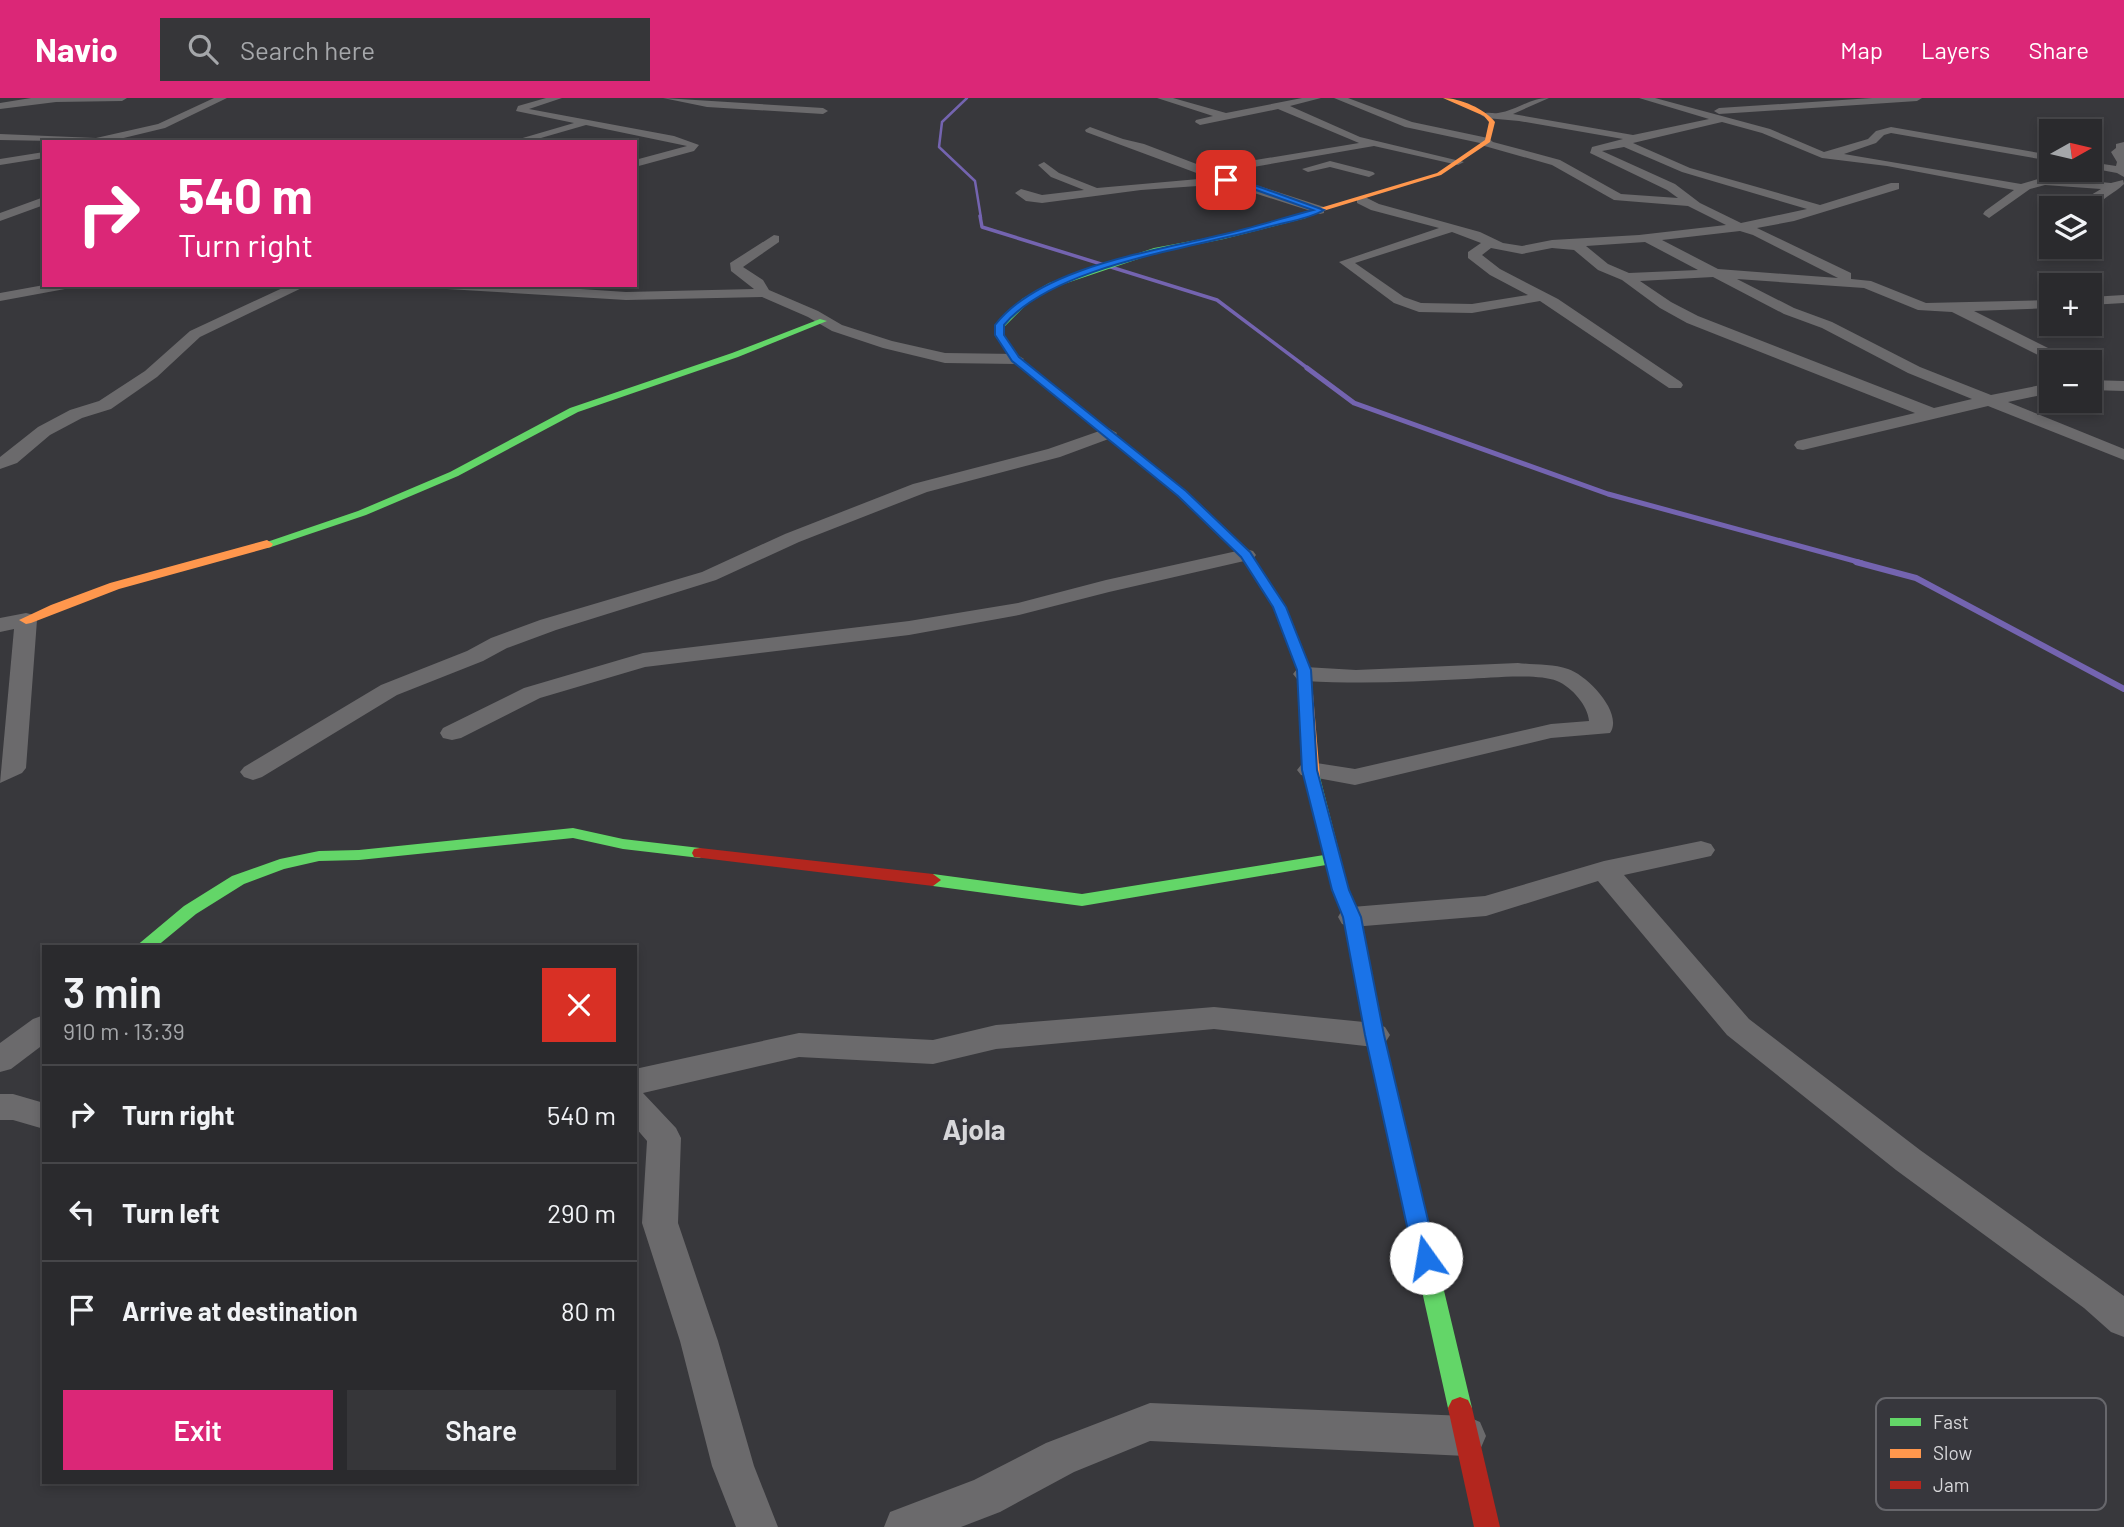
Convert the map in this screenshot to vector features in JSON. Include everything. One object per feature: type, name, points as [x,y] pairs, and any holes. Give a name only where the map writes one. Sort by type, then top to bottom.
[{"type":"street","points":[[37,98],[52,100]]},
{"type":"street","points":[[0,106],[52,100],[122,98]]},
{"type":"street","points":[[99,140],[162,126],[222,98]]},
{"type":"street","points":[[556,98],[522,108],[521,111],[694,145],[690,149],[660,159],[637,164]]},
{"type":"street","points":[[668,98],[707,104],[823,111]]},
{"type":"street","points":[[1162,98],[1227,116]]},
{"type":"street","points":[[1200,122],[1316,98]]},
{"type":"street","points":[[1339,98],[1409,125],[1487,142],[1557,163],[1610,194],[1635,200],[1673,200],[1696,206],[1738,226],[1758,232],[1822,267],[1923,307],[2039,304]]},
{"type":"street","points":[[1446,98],[1494,115],[1629,140],[1686,170],[1821,209]]},
{"type":"street","points":[[1494,115],[1544,98]]},
{"type":"street","points":[[1644,98],[1766,131],[1822,155],[1887,163],[2024,188]]},
{"type":"street","points":[[1699,112],[1917,98]]},
{"type":"street","points":[[1278,105],[1357,139],[1458,162]]},
{"type":"street","points":[[1487,1527],[1374,1035],[1352,917],[1332,859],[1310,770],[1305,674],[1280,607],[1246,555],[1182,493],[1016,359],[1000,335],[1000,325],[1025,301],[1052,285],[1157,250],[1224,237],[1361,200],[1439,174],[1487,142],[1494,115]]},
{"type":"street","points":[[1696,206],[1671,187],[1596,153],[1596,149],[1721,119]]},
{"type":"street","points":[[521,140],[587,122]]},
{"type":"street","points":[[1090,130],[1120,142],[1140,146],[1226,180],[1321,210]]},
{"type":"street","points":[[1822,155],[1838,154],[1891,130],[2039,156]]},
{"type":"street","points":[[0,137],[70,140]]},
{"type":"street","points":[[1314,143],[1375,159]]},
{"type":"street","points":[[1207,172],[1375,143]]},
{"type":"street","points":[[2099,196],[2115,187],[2123,169],[2117,152],[2123,149],[2120,146],[2124,145]]},
{"type":"street","points":[[0,162],[42,155]]},
{"type":"street","points":[[1044,164],[1055,174],[1079,186],[1101,191]]},
{"type":"street","points":[[1293,174],[1330,164],[1369,174]]},
{"type":"street","points":[[2102,166],[2123,169]]},
{"type":"street","points":[[1413,168],[1439,174]]},
{"type":"street","points":[[1245,184],[1267,178]]},
{"type":"street","points":[[1021,193],[1030,198],[1042,199],[1226,180]]},
{"type":"street","points":[[1989,214],[2024,188],[2045,181],[2115,187]]},
{"type":"street","points":[[1361,200],[1375,207],[1452,228],[1489,243],[1522,250],[1564,243],[1647,238],[1790,218],[1895,186]]},
{"type":"street","points":[[0,217],[42,202]]},
{"type":"street","points":[[1452,228],[1346,262],[1354,271],[1371,278],[1400,301],[1418,308],[1456,309],[1542,296]]},
{"type":"street","points":[[1647,238],[1789,312],[1827,325],[1914,370],[2124,455]]},
{"type":"street","points":[[764,293],[758,283],[736,268],[737,263],[774,239]]},
{"type":"street","points":[[1489,243],[1473,255],[1495,272],[1542,296],[1675,385]]},
{"type":"street","points":[[1564,243],[1579,247],[1603,267],[1627,277],[1647,295],[1707,328],[1737,335],[1933,414]]},
{"type":"street","points":[[1627,277],[1718,273],[1866,284]]},
{"type":"street","points":[[0,297],[54,287]]},
{"type":"street","points":[[0,464],[11,459],[44,431],[76,414],[105,405],[151,374],[195,334],[297,287]]},
{"type":"street","points":[[480,287],[626,296],[764,293],[813,314],[837,328],[925,355],[945,358],[1016,359]]},
{"type":"street","points":[[2102,300],[2124,299]]},
{"type":"street","points":[[1954,307],[2040,350]]},
{"type":"street","points":[[0,625],[26,620],[64,603],[145,576],[281,540],[362,513],[454,474],[575,410],[735,355],[823,321]]},
{"type":"street","points":[[1803,445],[2039,390]]},
{"type":"street","points":[[253,772],[389,690],[475,656],[499,643],[548,625],[709,576],[846,515],[920,488],[1054,453],[1108,433]]},
{"type":"street","points":[[452,733],[532,693],[643,660],[909,628],[1005,611],[1246,555]]},
{"type":"street","points":[[0,775],[13,768],[26,620]]},
{"type":"street","points":[[1305,674],[1356,677],[1518,670],[1564,675],[1587,693],[1600,712],[1601,728],[1551,731],[1355,776],[1310,770]]},
{"type":"street","points":[[146,945],[190,910],[238,880],[280,864],[319,856],[359,855],[573,833],[623,844],[1028,891],[1082,900],[1332,859]]},
{"type":"street","points":[[1352,917],[1486,906],[1604,870],[1701,850]]},
{"type":"street","points":[[1604,870],[1738,1027],[1908,1160],[2097,1296],[2124,1320]]},
{"type":"street","points":[[637,1082],[799,1045],[933,1052],[996,1037],[1214,1018],[1374,1035]]},
{"type":"street","points":[[0,1059],[42,1028]]},
{"type":"street","points":[[637,1106],[664,1139],[660,1223],[699,1341],[733,1466],[757,1527]]},
{"type":"street","points":[[0,1107],[13,1107],[42,1115]]},
{"type":"street","points":[[905,1527],[985,1497],[1060,1457],[1150,1422],[1466,1436]]},
{"type":"waterway","points":[[967,98],[942,122],[939,147],[975,181],[981,218]]},
{"type":"waterway","points":[[980,216],[982,227],[1217,300],[1310,370]]},
{"type":"waterway","points":[[1307,368],[1354,403],[1608,494],[1862,563]]},
{"type":"waterway","points":[[1856,562],[1916,578],[2124,689]]},
{"type":"traffic: fast","points":[[1182,493],[1016,359],[1000,336],[1000,325],[1025,301],[1052,285],[1157,250],[1224,237],[1303,216]]},
{"type":"traffic: fast","points":[[267,544],[362,513],[454,474],[574,410],[735,355],[823,321]]},
{"type":"traffic: fast","points":[[1312,777],[1341,890],[1352,917],[1374,1035],[1460,1408]]},
{"type":"traffic: fast","points":[[146,945],[190,910],[238,880],[280,864],[319,856],[359,855],[573,833],[623,844],[700,853]]},
{"type":"traffic: fast","points":[[933,880],[1082,900],[1332,859]]},
{"type":"traffic: slow","points":[[1303,216],[1439,174],[1488,141],[1492,122],[1486,115],[1446,98]]},
{"type":"traffic: slow","points":[[1182,493],[1246,555],[1280,607],[1304,670],[1312,777]]},
{"type":"traffic: slow","points":[[26,620],[114,586],[267,544]]},
{"type":"traffic: jam","points":[[700,853],[933,880]]},
{"type":"traffic: jam","points":[[1460,1408],[1487,1527]]},
{"type":"district","name":"Ajola","points":[[974,1129]]},
{"type":"route","points":[[1226,180],[1240,182],[1321,210],[1224,237],[1157,250],[1052,285],[1010,313],[1000,325],[1000,335],[1016,359],[1182,493],[1246,555],[1280,607],[1304,670],[1310,770],[1340,890],[1352,917],[1374,1035],[1426,1258]]}]
